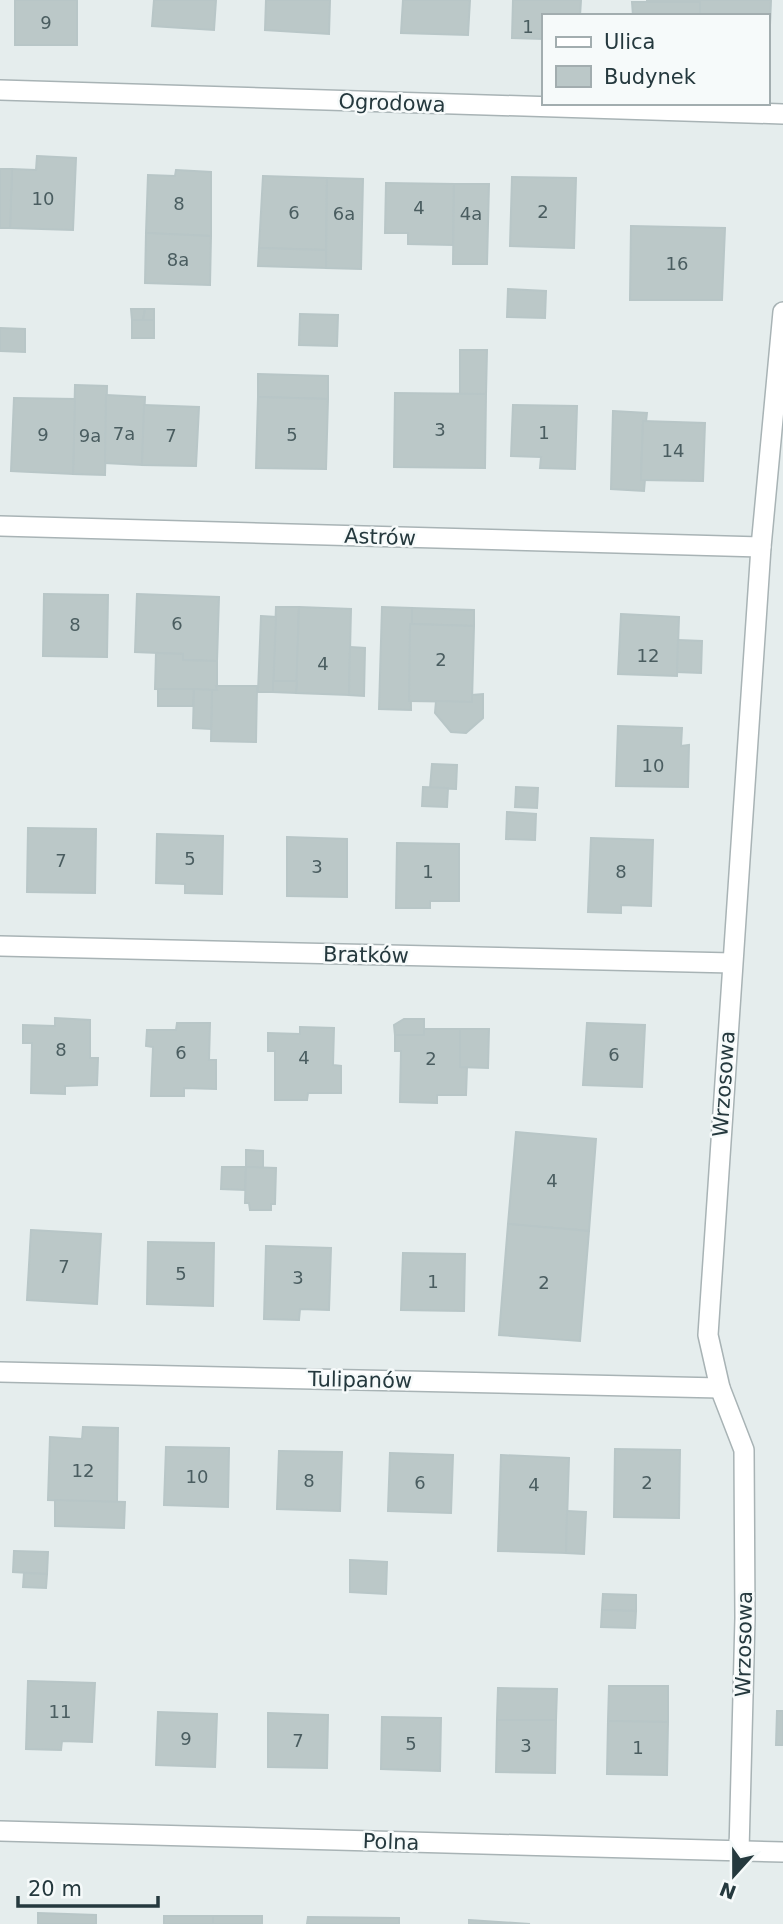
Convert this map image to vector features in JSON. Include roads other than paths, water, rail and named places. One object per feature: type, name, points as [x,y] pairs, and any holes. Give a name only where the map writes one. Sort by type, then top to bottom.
[{"type":"street","name":"Ogrodowa","points":[[0,90],[783,114]]},
{"type":"street","name":"Wrzosowa","points":[[739,1851],[745,1618],[744,1450],[720,1388],[708,1335],[761,547],[783,312]]},
{"type":"street","name":"Astrów","points":[[0,526],[761,547]]},
{"type":"street","name":"Bratków","points":[[0,946],[732,964]]},
{"type":"street","name":"Tulipanów","points":[[0,1372],[720,1388]]},
{"type":"street","name":"Polna","points":[[0,1831],[783,1852]]}]
